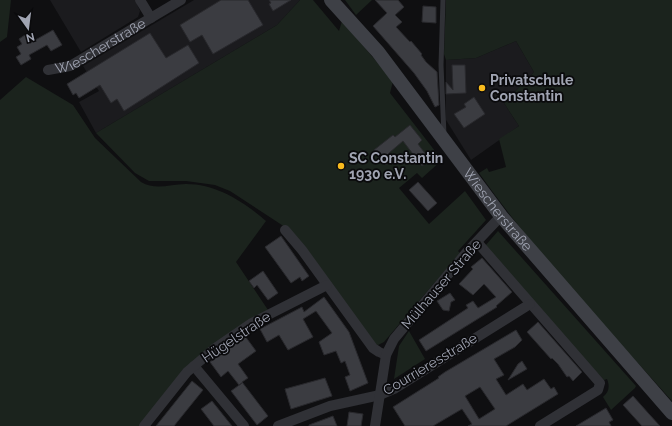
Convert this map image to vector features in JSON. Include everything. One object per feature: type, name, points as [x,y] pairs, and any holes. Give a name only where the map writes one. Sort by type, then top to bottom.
[{"type":"main road","name":"Wiescherstraße","points":[[331,0],[378,52],[445,139],[501,216],[672,413]]},
{"type":"street","name":"Wiescherstraße","points":[[140,0],[151,18]]},
{"type":"street","name":"Wiescherstraße","points":[[48,70],[70,66],[181,0]]},
{"type":"street","name":"Mülhauser Straße","points":[[374,426],[386,355],[394,339],[501,216]]},
{"type":"street","points":[[285,230],[302,250],[373,348],[386,355]]},
{"type":"street","points":[[477,242],[599,381],[600,385],[598,390],[540,426]]},
{"type":"street","name":"Hügelstraße","points":[[144,426],[186,372],[214,349],[252,323],[327,285]]},
{"type":"street","name":"Courrieresstraße","points":[[278,426],[330,406],[380,395],[394,389],[530,304]]},
{"type":"street","points":[[194,366],[244,426]]},
{"type":"lane","points":[[443,0],[441,65],[445,139]]},
{"type":"shaded area","points":[[0,0],[11,0],[7,37],[0,42]]},
{"type":"shaded area","points":[[50,0],[142,0],[137,4],[140,11],[138,17],[81,52]]},
{"type":"shaded area","points":[[194,0],[300,0],[277,25],[96,133],[79,102],[99,91],[83,66]]},
{"type":"shaded area","points":[[300,0],[313,0],[339,31],[342,21],[393,81],[390,93],[442,160],[422,178],[417,173],[399,188],[429,224],[465,191],[486,220],[458,251],[460,253],[384,342],[378,345],[375,344],[288,229],[230,191],[215,185],[186,181],[149,181],[135,173],[96,133],[277,25]]},
{"type":"shaded area","points":[[345,0],[372,0],[356,15]]},
{"type":"shaded area","points":[[446,0],[672,0],[672,401],[548,261],[479,173],[487,168],[489,172],[506,167],[499,139],[519,126],[504,103],[534,72],[516,41],[476,58],[446,60],[444,54]]},
{"type":"shaded area","name":"Privatschule Constantin","points":[[516,41],[534,72],[504,103],[519,126],[471,160],[446,120],[446,60],[476,58]]},
{"type":"shaded area","points":[[26,77],[73,105],[95,138],[141,182],[158,187],[186,184],[208,187],[229,195],[249,207],[266,221],[236,262],[268,310],[225,337],[142,426],[0,426],[0,100]]},
{"type":"shaded area","points":[[498,231],[636,386],[611,410],[603,397],[607,393],[608,389],[607,379],[604,380],[559,332],[485,246]]},
{"type":"shaded area","points":[[409,331],[425,359],[394,379],[399,346]]},
{"type":"building","points":[[221,0],[248,0],[263,25],[213,54],[202,35],[190,42],[180,25]]},
{"type":"building","points":[[269,0],[291,0],[273,11],[269,4],[271,3]]},
{"type":"building","points":[[375,0],[398,0],[404,7],[395,15],[402,22],[396,27],[410,42],[411,41],[422,54],[421,55],[426,62],[437,72],[439,105],[435,107],[427,91],[414,73],[373,26],[387,13]]},
{"type":"building","points":[[423,6],[436,7],[436,23],[422,22]]},
{"type":"building","points":[[53,30],[62,45],[51,51],[47,45],[29,55],[31,59],[21,65],[16,57],[21,54],[17,47],[22,44],[19,39],[25,35],[30,43]]},
{"type":"building","points":[[150,33],[166,58],[188,45],[199,63],[124,111],[117,99],[111,103],[100,85],[79,98],[76,93],[73,95],[67,84]]},
{"type":"building","points":[[452,65],[465,65],[466,93],[446,94],[446,82],[453,90]]},
{"type":"building","points":[[474,97],[485,114],[464,128],[454,114],[466,107],[464,104]]},
{"type":"building","points":[[410,125],[422,140],[418,144],[430,160],[422,166],[403,141],[389,153],[393,158],[386,165],[374,150],[393,135],[395,137]]},
{"type":"building","points":[[418,182],[437,203],[428,211],[409,190]]},
{"type":"building","points":[[281,236],[309,276],[302,281],[300,277],[291,283],[265,247]]},
{"type":"building","points":[[482,258],[512,292],[496,306],[497,307],[426,351],[419,340],[468,308],[466,305],[473,301],[478,308],[496,297],[484,284],[473,295],[459,284],[473,269],[471,267]]},
{"type":"building","points":[[263,271],[278,293],[268,300],[257,285],[254,288],[249,281]]},
{"type":"building","points":[[450,293],[455,300],[451,302],[449,311],[443,310],[437,301]]},
{"type":"building","points":[[324,297],[349,332],[368,383],[350,391],[345,377],[350,375],[345,361],[341,363],[336,351],[324,355],[319,342],[332,333],[316,311],[303,319],[313,337],[288,350],[279,335],[267,342],[260,329],[302,307],[304,312]]},
{"type":"building","points":[[538,322],[582,372],[573,381],[569,376],[567,377],[558,364],[552,358],[551,359],[527,332]]},
{"type":"building","points":[[516,330],[522,340],[515,347],[494,359],[504,375],[496,379],[506,395],[523,384],[527,390],[544,379],[551,389],[554,387],[558,394],[506,426],[468,426],[472,424],[462,409],[433,426],[405,426],[393,407],[439,378],[438,377]],"holes":[[[480,387],[495,409],[479,419],[465,396]]]},
{"type":"building","points":[[245,336],[256,351],[238,364],[248,378],[242,382],[268,416],[257,425],[231,391],[242,383],[239,385],[228,371],[221,377],[210,362]]},
{"type":"building","points":[[522,361],[527,369],[508,380],[518,364]]},
{"type":"building","points":[[325,378],[332,396],[291,409],[285,389]]},
{"type":"building","points":[[192,381],[203,390],[174,426],[156,426]]},
{"type":"building","points":[[633,396],[660,426],[642,426],[623,405]]},
{"type":"building","points":[[212,401],[232,426],[214,426],[201,409]]},
{"type":"building","points":[[606,408],[613,420],[609,422],[611,426],[576,426]]},
{"type":"building","points":[[349,412],[363,414],[361,426],[347,426]]},
{"type":"building","points":[[333,416],[337,426],[309,426],[309,425]]},
{"type":"place","name":"Privatschule Constantin","points":[[482,88]]},
{"type":"place","name":"SC Constantin 1930 e.V.","points":[[341,166]]}]
